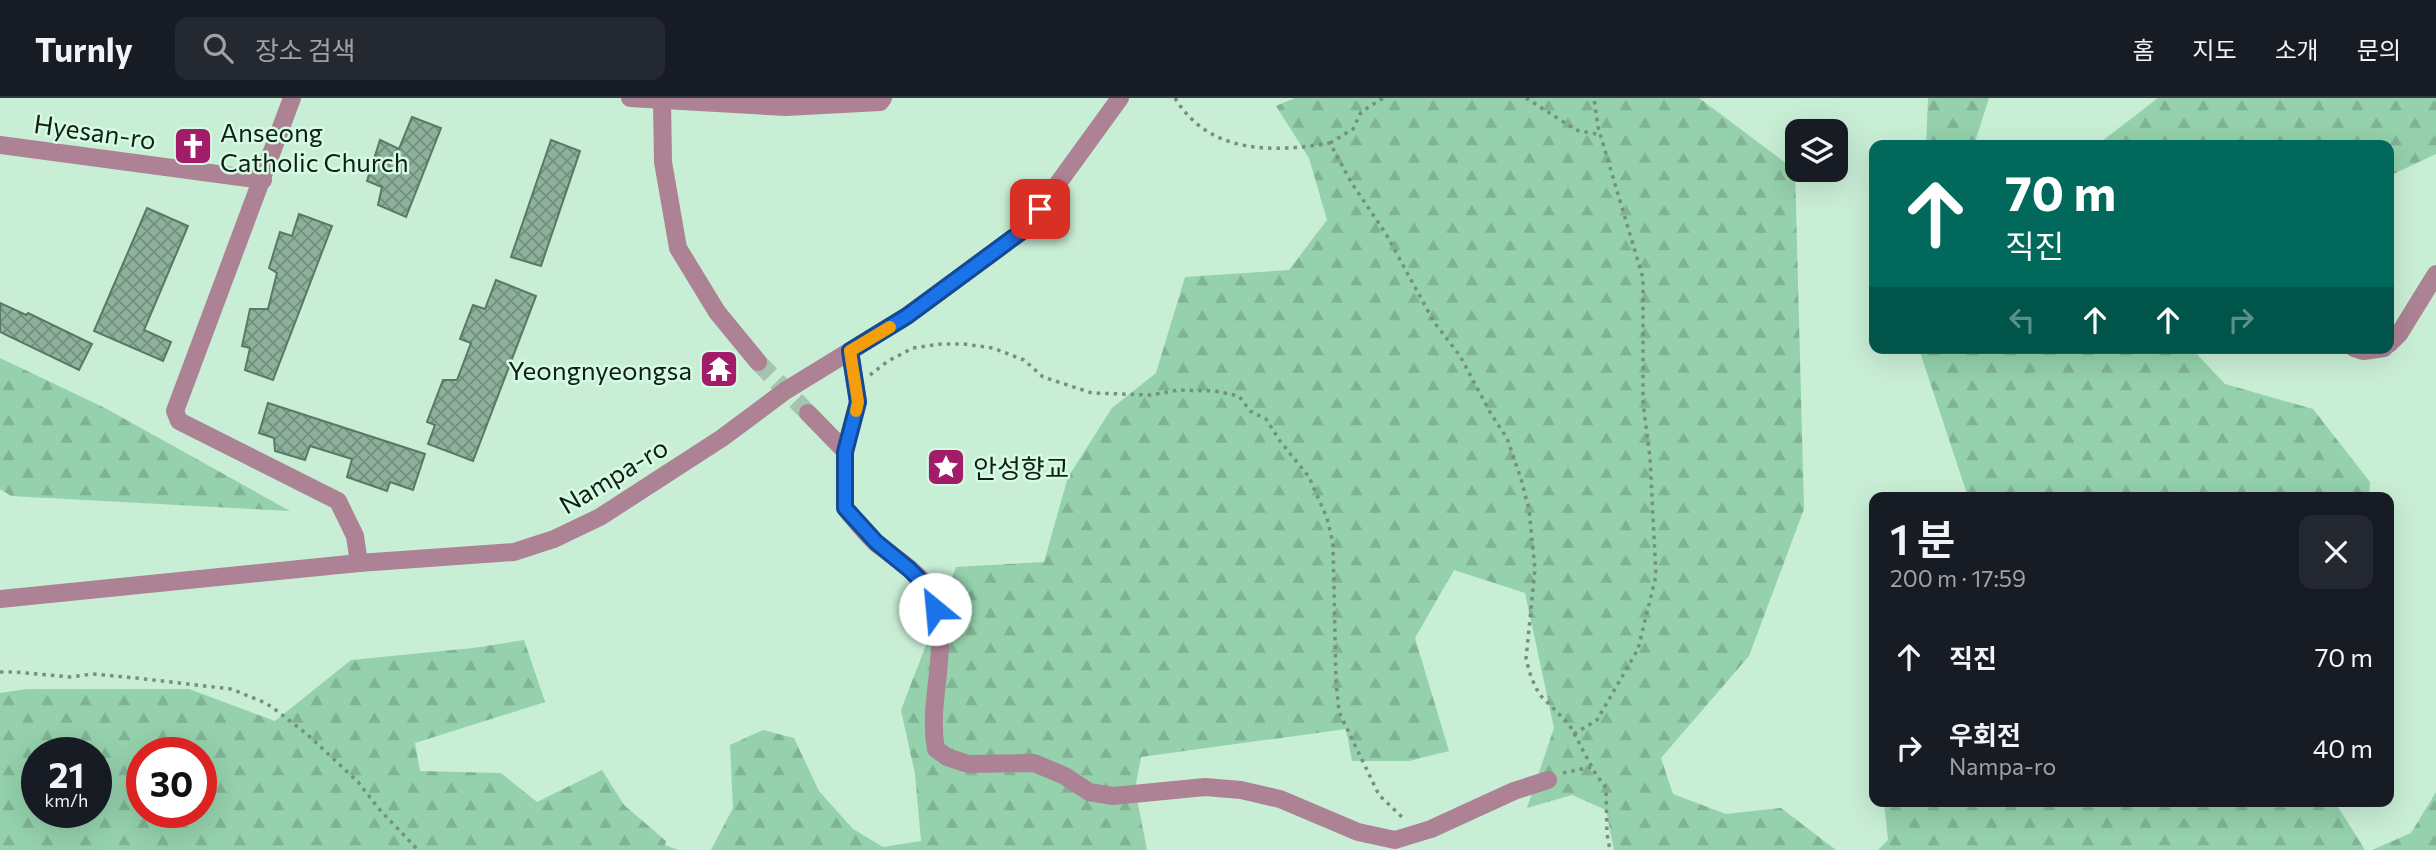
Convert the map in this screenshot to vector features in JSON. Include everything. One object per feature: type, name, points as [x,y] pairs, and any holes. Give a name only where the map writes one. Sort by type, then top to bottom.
[{"type":"street","points":[[292,98],[175,411],[179,421],[338,501],[355,536],[359,563]]},
{"type":"street","points":[[630,98],[786,107],[880,102],[883,98]]},
{"type":"street","name":"Nampa-ro","points":[[0,599],[359,563],[514,552],[554,539],[600,517],[722,438],[785,391],[907,316],[1025,229],[1120,98]]},
{"type":"street","points":[[664,99],[663,162],[678,248],[717,312],[758,362]]},
{"type":"street","name":"Hyesan-ro","points":[[0,145],[263,180]]},
{"type":"street","points":[[2394,339],[2436,274]]},
{"type":"street","points":[[850,351],[858,402],[845,452],[845,508],[876,542],[929,589],[941,630],[933,733],[936,749],[947,757],[968,764],[1034,763],[1065,776],[1089,792],[1113,796],[1205,787],[1241,790],[1280,799],[1358,832],[1395,840],[1431,829],[1514,791],[1548,780]]},
{"type":"street","points":[[808,413],[845,452]]},
{"type":"path","points":[[1175,98],[1189,119],[1213,135],[1240,146],[1262,148],[1331,143],[1353,129],[1361,112],[1383,98]]},
{"type":"path","points":[[1526,98],[1576,130],[1601,135]]},
{"type":"path","points":[[1574,734],[1597,720],[1638,649],[1656,576],[1650,458],[1643,403],[1643,278],[1601,135],[1594,98]]},
{"type":"path","points":[[1331,143],[1351,182],[1386,234],[1434,322],[1461,356],[1491,414],[1507,438],[1529,510],[1535,569],[1526,659],[1539,694],[1569,724],[1591,767],[1606,788],[1610,850]]},
{"type":"path","points":[[856,387],[888,361],[913,348],[941,344],[993,348],[1024,360],[1043,377],[1092,393],[1150,395],[1180,390],[1215,391],[1239,397],[1250,411],[1266,419],[1309,477],[1327,518],[1333,543],[1339,712],[1379,795],[1411,826],[1431,829]]},
{"type":"path","points":[[0,673],[70,677],[93,674],[136,678],[231,689],[261,701],[308,735],[358,782],[379,809],[418,850]]},
{"type":"path","points":[[1548,780],[1565,772],[1591,767]]},
{"type":"green space","points":[[1295,98],[1699,98],[1785,162],[1785,182],[1795,182],[1804,509],[1749,656],[1661,758],[1673,794],[1726,814],[1781,808],[1836,850],[1614,850],[1606,810],[1572,795],[1527,808],[1554,728],[1525,593],[1454,570],[1415,638],[1449,751],[1409,761],[1352,761],[1346,729],[1141,757],[1135,789],[1147,850],[711,850],[733,808],[730,745],[763,730],[794,738],[819,791],[853,829],[883,847],[921,841],[915,774],[901,710],[956,567],[1044,562],[1068,477],[1112,408],[1156,373],[1185,277],[1289,270],[1327,220],[1309,158],[1276,106]]},
{"type":"green space","points":[[1928,98],[1989,98],[1976,140],[1926,140]]},
{"type":"green space","points":[[2158,98],[2436,98],[2436,154],[2394,174],[2394,140],[2103,140]]},
{"type":"green space","points":[[2197,354],[2225,384],[2313,409],[2370,482],[2369,492],[1966,492],[1921,355]]},
{"type":"green space","points":[[0,358],[105,408],[290,511],[11,496],[0,489]]},
{"type":"green space","points":[[524,640],[545,702],[415,743],[420,771],[501,773],[537,802],[602,770],[624,805],[666,841],[665,845],[678,850],[0,850],[0,693],[27,689],[189,689],[275,721],[351,660]]},
{"type":"green space","points":[[2436,792],[2436,850],[2372,850],[2411,833]]},
{"type":"green space","points":[[1885,807],[2338,807],[2365,850],[1878,850],[1888,840]]},
{"type":"building","points":[[412,117],[441,128],[406,217],[378,205],[382,187],[367,181],[380,140],[399,149]]},
{"type":"building","points":[[551,140],[580,151],[541,266],[511,257]]},
{"type":"building","points":[[147,208],[188,226],[144,330],[171,342],[163,361],[94,331]]},
{"type":"building","points":[[299,214],[332,226],[273,380],[245,370],[250,348],[242,346],[250,309],[268,309],[277,273],[269,268],[280,232],[292,236]]},
{"type":"building","points":[[496,280],[536,296],[473,461],[428,444],[435,425],[427,422],[443,380],[457,380],[471,343],[460,339],[473,305],[485,309]]},
{"type":"building","points":[[0,303],[26,315],[28,313],[92,344],[79,370],[0,332]]},
{"type":"building","points":[[268,403],[425,454],[413,490],[390,482],[387,491],[347,477],[352,459],[310,446],[305,460],[275,451],[274,438],[259,433]]},
{"type":"tunnel","points":[[758,362],[808,413]]},
{"type":"slow traffic","points":[[856,411],[858,402],[850,351],[890,327]]},
{"type":"place","name":"Anseong Catholic Church","points":[[193,146]]},
{"type":"place","name":"Yeongnyeongsa","points":[[719,369]]},
{"type":"place","name":"안성향교","points":[[946,467]]},
{"type":"route","points":[[935,609],[929,589],[859,526],[845,508],[845,452],[858,402],[850,351],[907,316],[1025,229],[1040,209]]}]
